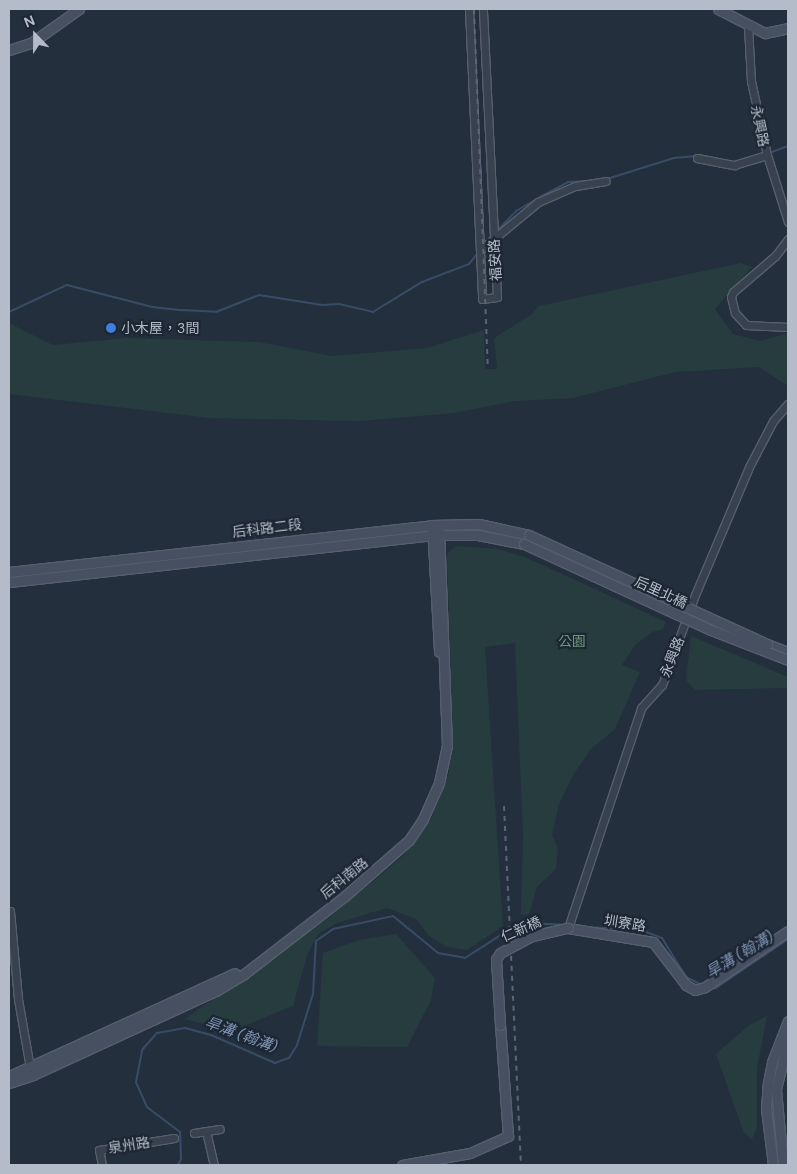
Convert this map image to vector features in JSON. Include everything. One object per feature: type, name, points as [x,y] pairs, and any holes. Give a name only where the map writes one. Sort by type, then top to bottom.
[{"type":"street","points":[[9,50],[31,43],[80,9]]},
{"type":"street","name":"福安路","points":[[469,9],[482,299],[497,297],[483,9]]},
{"type":"street","points":[[718,9],[765,33],[788,28]]},
{"type":"street","name":"永興路","points":[[748,26],[751,81],[767,155],[788,222]]},
{"type":"street","points":[[697,158],[734,165],[767,155]]},
{"type":"street","points":[[480,250],[538,202],[575,186],[606,181]]},
{"type":"street","points":[[788,238],[774,256],[733,292],[731,298],[735,313],[746,325],[788,327]]},
{"type":"street","name":"永興路","points":[[568,928],[640,708],[662,685],[695,595],[749,466],[773,420],[788,404]]},
{"type":"street","name":"后科路二段","points":[[9,572],[222,552],[479,524],[529,535]]},
{"type":"street","name":"后科路二段","points":[[436,530],[478,535],[524,544]]},
{"type":"street","name":"后科南路","points":[[9,1083],[237,972],[292,933],[390,852],[419,816],[437,769],[442,745],[441,625],[436,530]]},
{"type":"street","name":"后里北橋","points":[[529,535],[788,652]]},
{"type":"street","name":"后里北橋","points":[[524,544],[711,630],[788,660]]},
{"type":"street","name":"后科路二段","points":[[9,582],[222,552]]},
{"type":"street","points":[[26,570],[28,580]]},
{"type":"street","points":[[10,911],[18,1000],[32,1072]]},
{"type":"street","name":"圳寮路","points":[[568,928],[653,942],[686,985],[695,990],[706,987],[788,931]]},
{"type":"street","name":"仁新橋","points":[[401,1165],[470,1153],[508,1136],[496,959],[500,953],[532,936],[568,928]]},
{"type":"street","points":[[773,1165],[766,1109],[768,1083],[772,1062],[788,1021]]},
{"type":"street","points":[[783,1165],[776,1089],[788,1040]]},
{"type":"street","name":"后科南路","points":[[9,1076],[32,1072]]},
{"type":"street","points":[[194,1133],[220,1129]]},
{"type":"street","points":[[206,1131],[214,1165]]},
{"type":"street","name":"泉州路","points":[[102,1165],[99,1150],[174,1138]]},
{"type":"green space","points":[[741,263],[752,267],[715,309],[733,334],[760,341],[788,333],[788,386],[759,367],[675,372],[573,398],[515,401],[454,413],[359,421],[210,418],[9,394],[9,323],[53,345],[126,338],[259,342],[332,356],[427,348],[484,330],[485,369],[497,369],[494,338],[531,315],[539,306]]},
{"type":"green space","name":"公園","points":[[456,546],[498,549],[525,557],[666,622],[663,629],[652,632],[635,645],[622,665],[640,672],[615,729],[591,749],[573,775],[559,804],[552,835],[558,848],[556,869],[537,887],[529,914],[521,915],[523,835],[515,643],[485,647],[503,926],[467,950],[447,947],[429,936],[416,919],[387,908],[337,923],[318,934],[307,955],[293,1006],[231,1031],[185,1019],[328,918],[381,875],[404,855],[431,819],[448,776],[453,745],[447,554]]},
{"type":"green space","points":[[691,636],[788,677],[788,688],[695,690],[686,680]]},
{"type":"green space","points":[[396,934],[435,978],[431,1000],[407,1047],[317,1046],[323,953],[359,940]]},
{"type":"green space","points":[[767,1016],[757,1068],[757,1128],[752,1139],[744,1133],[716,1054],[748,1026]]},
{"type":"waterway","points":[[769,153],[788,146]]},
{"type":"waterway","points":[[607,179],[674,158],[696,156]]},
{"type":"waterway","points":[[496,232],[516,211],[542,196],[568,182],[587,181]]},
{"type":"waterway","points":[[9,312],[67,285],[152,307],[182,310],[216,312],[259,295],[322,305],[339,304],[373,312],[422,282],[469,264],[478,253]]},
{"type":"waterway","name":"旱溝 (翰溝)","points":[[178,1165],[181,1159],[180,1132],[147,1107],[136,1082],[142,1050],[157,1033],[185,1028],[211,1035],[275,1063],[289,1058],[297,1045],[313,994],[316,941],[333,929],[393,916],[438,953],[465,958],[504,933]]},
{"type":"waterway","name":"旱溝 (翰溝)","points":[[518,927],[528,923],[562,925]]},
{"type":"waterway","name":"旱溝 (翰溝)","points":[[585,927],[641,930],[662,938],[686,977],[700,984]]},
{"type":"waterway","name":"旱溝 (翰溝)","points":[[709,989],[716,988],[788,939]]},
{"type":"railway","points":[[474,9],[488,368]]},
{"type":"railway","points":[[504,806],[521,1165]]},
{"type":"place","name":"小木屋，3間","points":[[111,328]]}]
